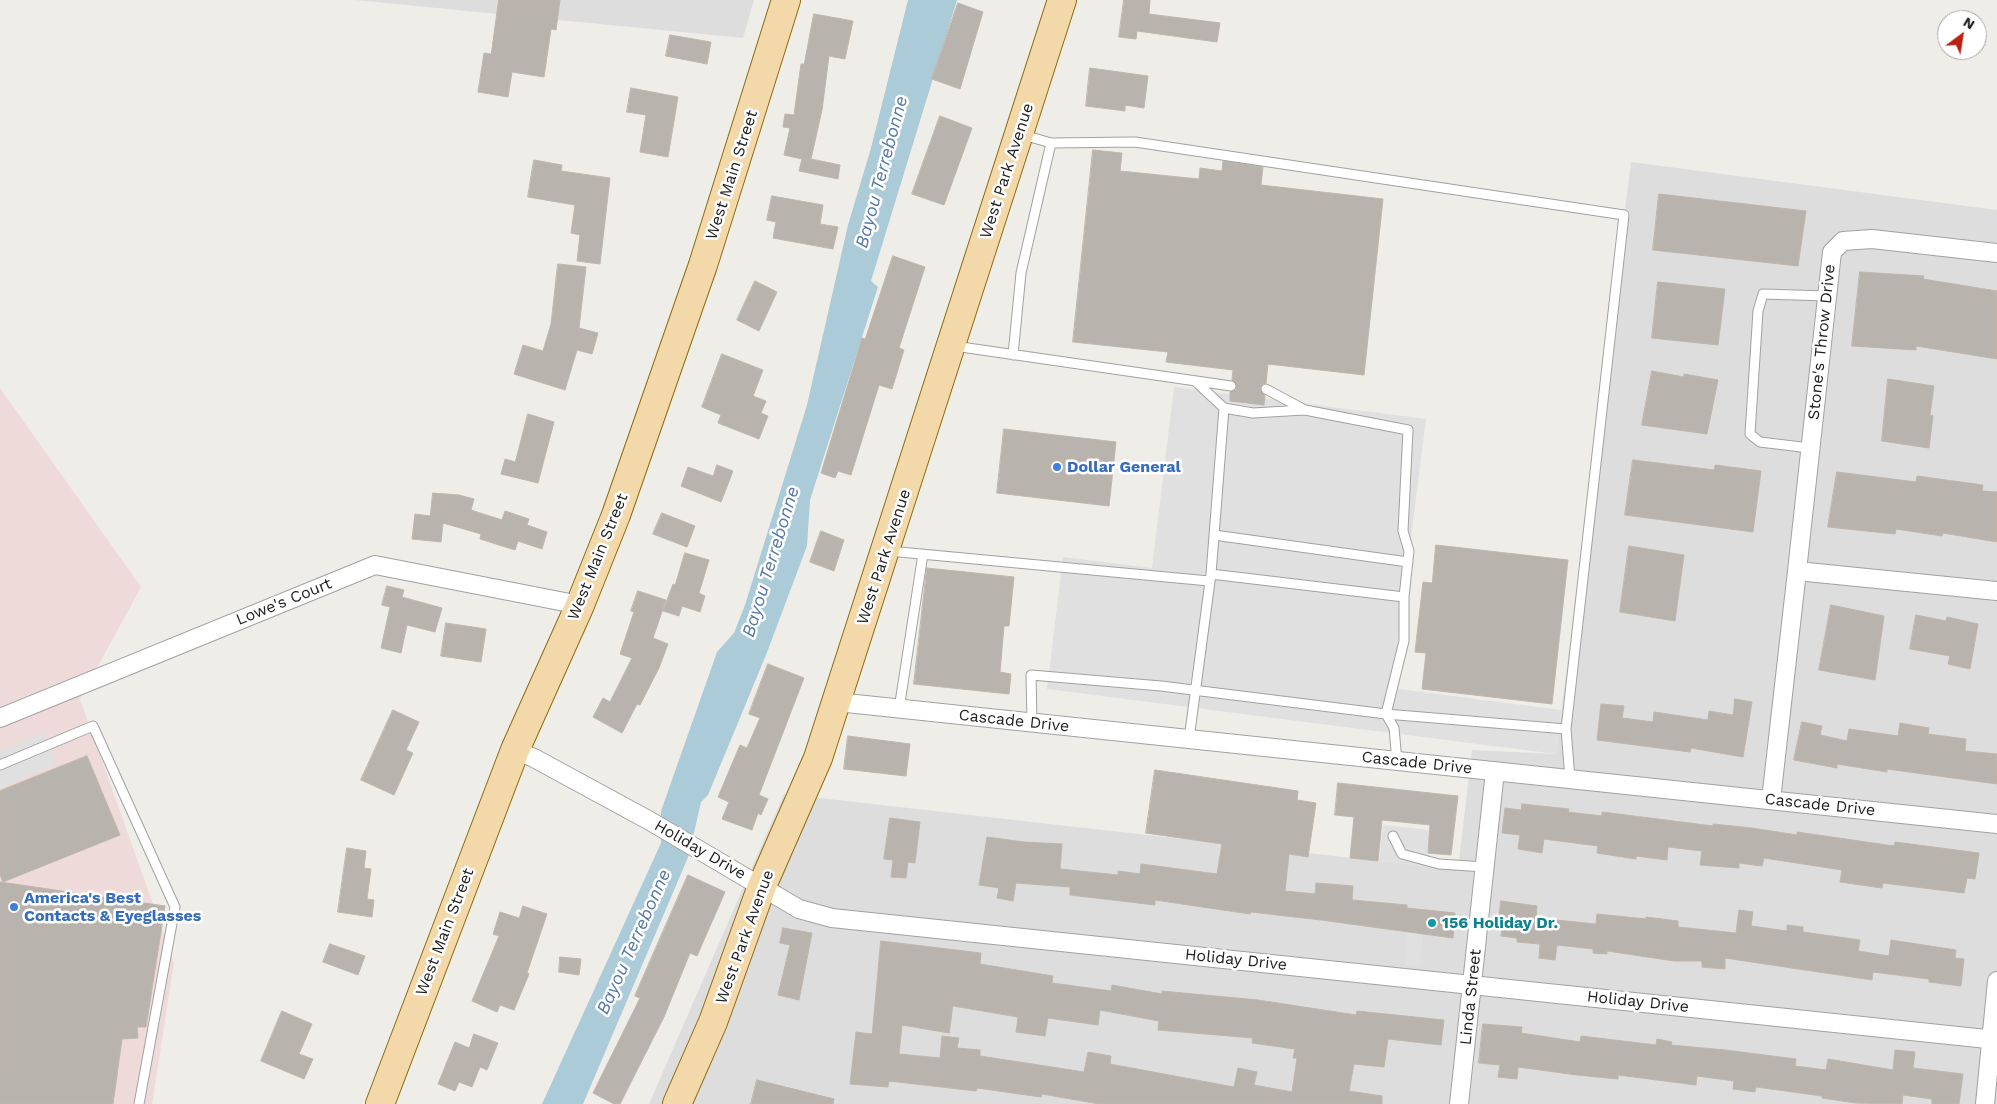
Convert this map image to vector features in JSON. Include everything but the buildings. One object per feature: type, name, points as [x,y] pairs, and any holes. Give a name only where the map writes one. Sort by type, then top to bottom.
[{"type":"main road","name":"West Main Street","points":[[380,1104],[515,750],[580,606],[616,515],[703,266],[786,0]]},
{"type":"main road","name":"West Park Avenue","points":[[677,1104],[714,1022],[762,886],[818,758],[1062,0]]},
{"type":"street","name":"Stone's Throw Drive","points":[[1771,800],[1832,252],[1843,241],[1872,240],[1997,253]]},
{"type":"street","name":"Lowe's Court","points":[[0,718],[375,565],[580,606]]},
{"type":"street","points":[[1797,571],[1997,591]]},
{"type":"street","name":"Cascade Drive","points":[[837,702],[1997,824]]},
{"type":"street","name":"Holiday Drive","points":[[515,750],[534,758],[650,821],[799,909],[832,918],[1994,1039]]},
{"type":"street","name":"Linda Street","points":[[1459,1104],[1495,771]]},
{"type":"street","points":[[1985,1104],[1994,1039],[1997,981]]},
{"type":"lane","points":[[1019,134],[1051,143],[1135,142],[1624,215],[1566,729],[1570,779]]},
{"type":"lane","points":[[1013,355],[1021,273],[1051,143]]},
{"type":"lane","points":[[1810,448],[1760,442],[1750,434],[1758,311],[1763,294],[1827,296]]},
{"type":"lane","points":[[952,346],[1231,386]]},
{"type":"lane","points":[[1195,381],[1224,408],[1253,414],[1305,410],[1408,430],[1402,531],[1409,551],[1404,597],[1404,641],[1386,714],[1394,728],[1397,761]]},
{"type":"lane","points":[[1266,389],[1305,410]]},
{"type":"lane","points":[[1189,739],[1210,577],[1224,408]]},
{"type":"lane","points":[[1214,535],[1408,562]]},
{"type":"lane","points":[[886,551],[1210,577],[1404,597]]},
{"type":"lane","points":[[899,709],[923,554]]},
{"type":"lane","points":[[1032,722],[1031,675],[1196,690],[1386,714],[1566,729]]},
{"type":"lane","points":[[0,765],[93,726],[174,907],[139,1104]]},
{"type":"lane","points":[[1393,836],[1402,854],[1439,864],[1485,868]]},
{"type":"shaded area","points":[[355,0],[754,0],[743,38]]},
{"type":"shaded area","points":[[1631,162],[1997,210],[1997,1104],[649,1104],[784,794],[1458,870],[1472,750],[1556,754]]},
{"type":"shaded area","points":[[1174,387],[1426,419],[1392,688],[1561,710],[1556,754],[1047,689],[1063,557],[1152,568]]},
{"type":"shaded area","points":[[0,388],[141,587],[80,699],[174,963],[152,1104],[0,1104]]},
{"type":"shaded area","points":[[44,732],[57,764],[0,788],[0,751]]},
{"type":"shaded area","points":[[1383,825],[1430,830],[1427,857],[1468,861],[1467,870],[1379,862]]},
{"type":"shaded area","points":[[1408,932],[1423,934],[1420,967],[1404,965]]},
{"type":"water","name":"Bayou Terrebonne","points":[[908,0],[957,0],[871,281],[878,287],[810,500],[807,546],[766,655],[708,795],[701,802],[689,855],[583,1104],[542,1104],[661,843],[661,811],[717,652],[734,633],[745,605],[807,405],[848,225],[871,148]]},
{"type":"place","name":"Dollar General","points":[[1057,467]]},
{"type":"place","name":"America's Best Contacts & Eyeglasses","points":[[14,907]]},
{"type":"place","name":"156 Holiday Dr.","points":[[1432,923]]}]
